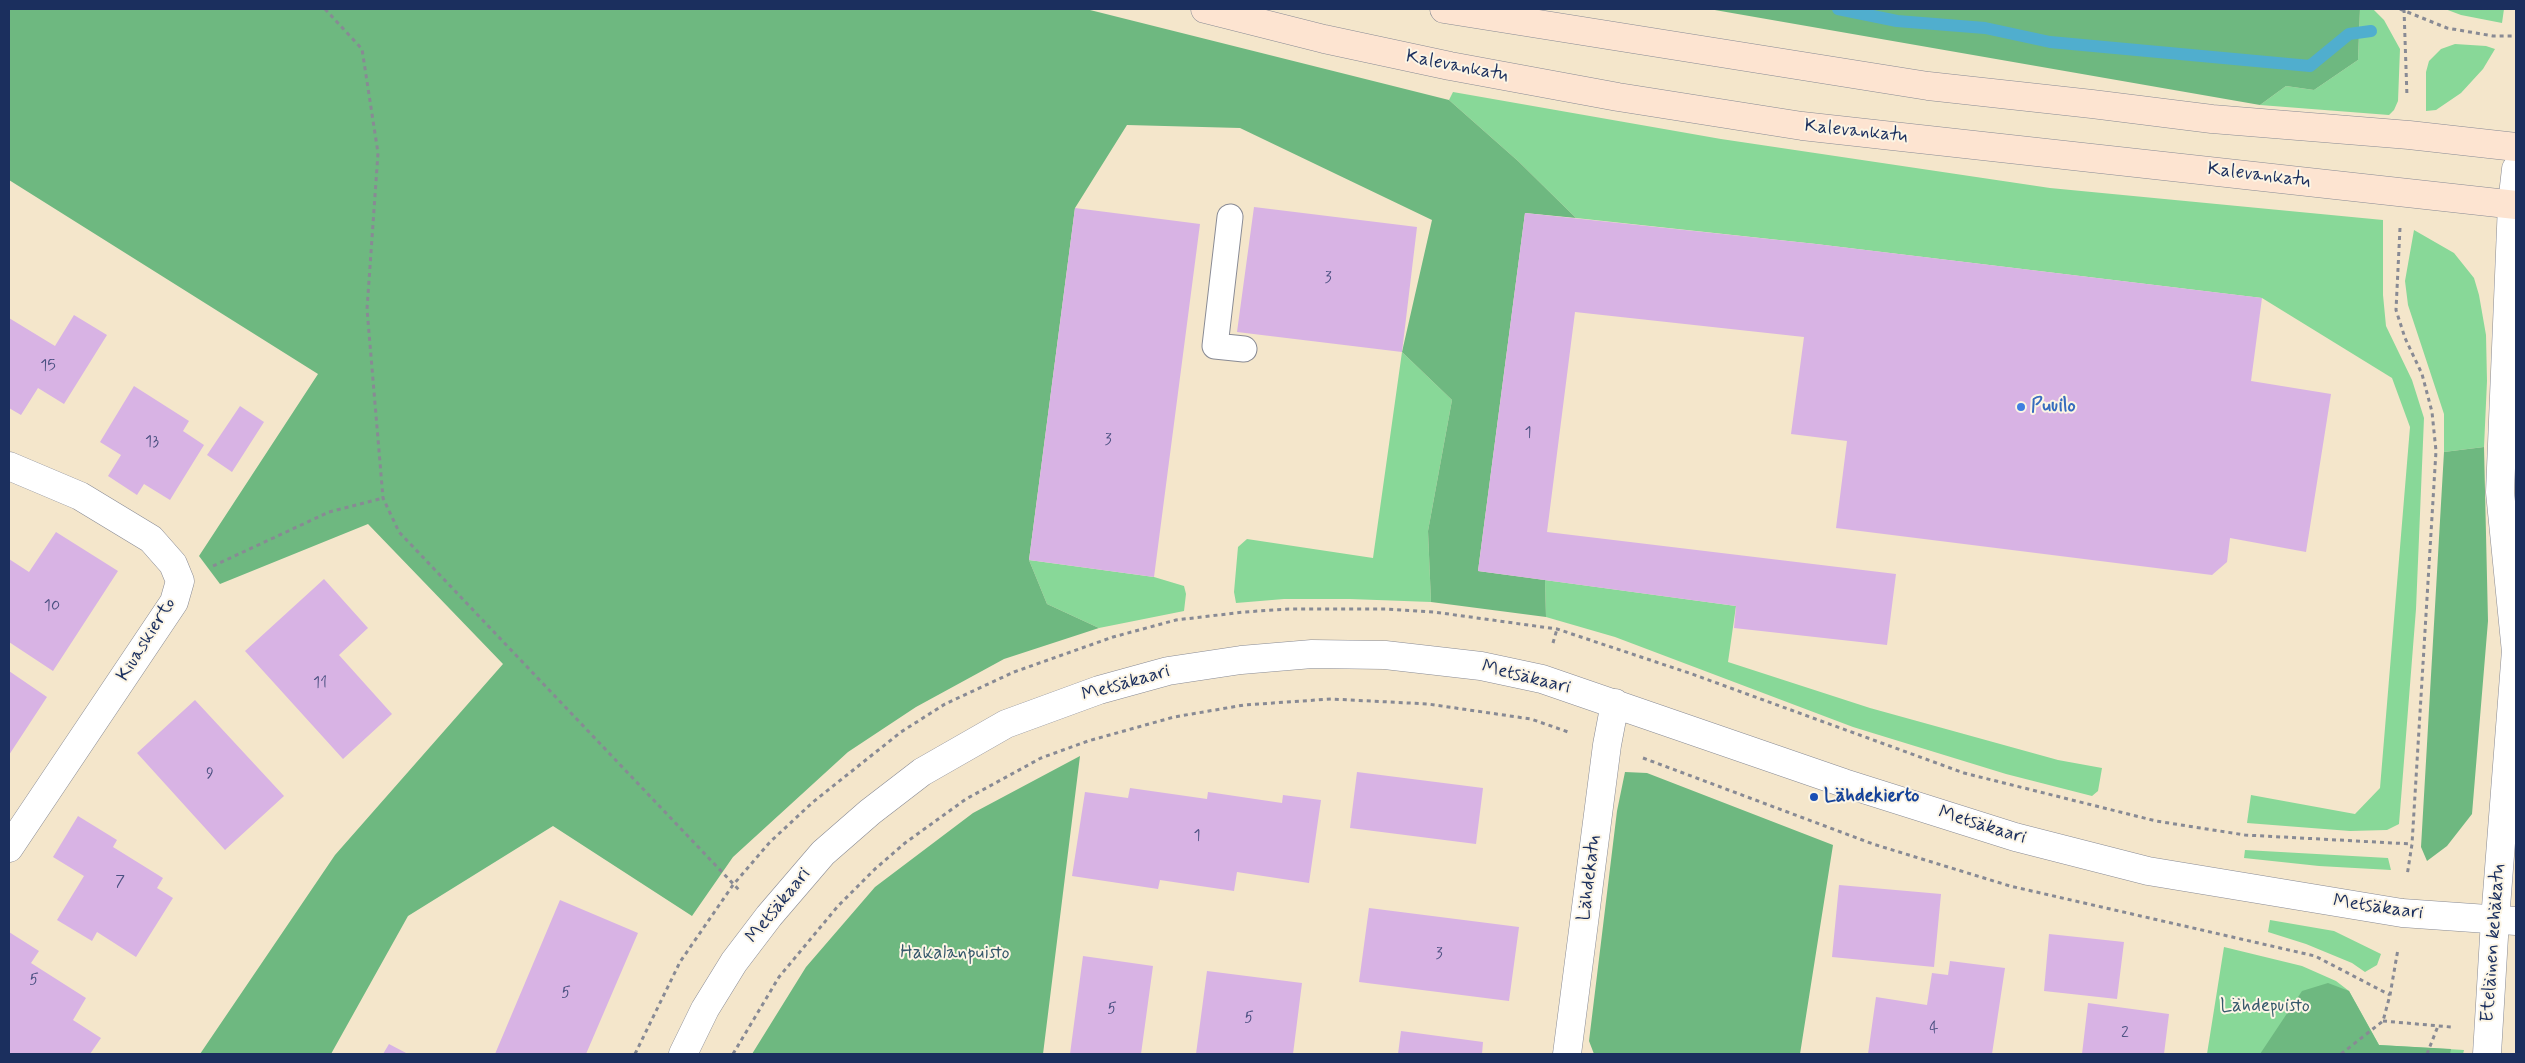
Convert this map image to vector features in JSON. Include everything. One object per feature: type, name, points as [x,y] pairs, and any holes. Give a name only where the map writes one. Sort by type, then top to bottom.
[{"type":"main road","name":"Kalevankatu","points":[[1204,9],[1324,39],[1450,66],[1618,97],[1802,126],[2514,205]]},
{"type":"main road","points":[[1444,9],[1928,86],[2212,119],[2409,135],[2516,147]]},
{"type":"street","name":"Eteläinen kehäkatu","points":[[2487,1054],[2506,920],[2516,651],[2500,492],[2516,170]]},
{"type":"street","name":"Kiuaskierto","points":[[9,466],[80,496],[151,539],[173,564],[180,581],[174,602],[9,848]]},
{"type":"street","name":"Metsäkaari","points":[[683,1054],[710,1001],[734,962],[769,916],[823,853],[870,812],[922,772],[1006,724],[1099,690],[1168,671],[1241,660],[1303,655],[1385,655],[1480,666],[1542,679],[1844,784],[2015,837],[2148,871],[2402,914],[2506,920]]},
{"type":"street","name":"Lähdekatu","points":[[1567,1054],[1607,745],[1615,703]]},
{"type":"lane","points":[[1230,217],[1215,346],[1244,349]]},
{"type":"path","points":[[325,9],[362,49],[378,153],[366,309],[384,498],[399,532],[733,885],[769,916]]},
{"type":"path","points":[[2409,135],[2403,9],[2448,28],[2493,36],[2516,36]]},
{"type":"path","points":[[2341,1054],[2383,1020],[2390,995],[2412,844],[2436,451],[2432,412],[2422,374],[2405,338],[2396,310],[2402,192]]},
{"type":"path","points":[[180,581],[329,512],[384,498]]},
{"type":"path","points":[[635,1054],[680,962],[733,885],[770,842],[813,802],[901,732],[945,704],[1014,672],[1139,628],[1176,620],[1288,609],[1340,608],[1434,612],[1557,629],[1692,674],[1964,773],[2156,821],[2245,835],[2412,844]]},
{"type":"path","points":[[733,1054],[779,977],[838,906],[897,850],[966,799],[1041,758],[1088,741],[1174,717],[1244,705],[1330,699],[1428,704],[1531,719],[1607,745],[1873,844],[2010,886],[2315,956],[2390,995]]},
{"type":"path","points":[[2427,1054],[2438,1026]]},
{"type":"green space","points":[[9,9],[1086,9],[1449,100],[1518,161],[1576,218],[1525,213],[1478,571],[1545,580],[1546,617],[1431,602],[1428,531],[1452,400],[1402,352],[1432,220],[1240,128],[1127,125],[1075,208],[1029,560],[1047,604],[1099,628],[1004,659],[916,707],[848,752],[733,857],[692,916],[553,826],[408,916],[331,1054],[200,1054],[335,855],[503,664],[368,524],[220,584],[199,556],[318,374],[9,180]]},
{"type":"green space","points":[[1709,9],[2360,9],[2358,60],[2314,90],[2286,86],[2260,105]]},
{"type":"green space","points":[[2360,9],[2373,9],[2384,20],[2400,49],[2398,101],[2394,110],[2389,115],[2260,105],[2286,86],[2314,90],[2358,60]]},
{"type":"green space","points":[[2445,9],[2504,9],[2502,23],[2461,15]]},
{"type":"green space","points":[[2455,44],[2486,46],[2495,49],[2483,69],[2461,93],[2436,110],[2426,111],[2426,72],[2429,61],[2441,49]]},
{"type":"green space","points":[[1453,92],[1721,139],[2050,188],[2383,220],[2383,295],[2386,326],[2412,380],[2424,418],[2416,609],[2399,824],[2387,830],[2350,831],[2247,823],[2251,795],[2355,814],[2380,788],[2410,427],[2392,378],[2262,298],[1816,244],[1576,218],[1518,161],[1449,100]]},
{"type":"green space","points":[[2414,230],[2454,253],[2474,278],[2486,335],[2487,381],[2484,447],[2444,452],[2444,414],[2408,305],[2405,281]]},
{"type":"green space","points":[[1402,352],[1452,400],[1428,531],[1431,602],[1284,599],[1236,603],[1234,592],[1238,547],[1247,539],[1373,558]]},
{"type":"green space","points":[[2484,447],[2488,621],[2472,814],[2447,846],[2427,861],[2421,847],[2444,452]]},
{"type":"green space","points":[[1029,560],[1154,577],[1184,586],[1186,594],[1184,611],[1099,628],[1047,604]]},
{"type":"green space","points":[[1545,580],[1736,606],[1728,662],[1870,708],[2058,760],[2102,768],[2098,791],[2092,796],[2006,774],[1853,727],[1615,637],[1546,617]]},
{"type":"green space","name":"Hakalanpuisto","points":[[1080,756],[1043,1054],[752,1054],[806,967],[875,887],[973,813]]},
{"type":"green space","points":[[1625,772],[1647,773],[1833,845],[1800,1054],[1594,1054],[1589,1041],[1617,811]]},
{"type":"green space","points":[[2245,850],[2388,858],[2391,870],[2319,866],[2244,858]]},
{"type":"green space","points":[[2270,920],[2334,931],[2381,954],[2377,965],[2365,972],[2352,963],[2306,944],[2268,932]]},
{"type":"green space","name":"Lähdepuisto","points":[[2224,947],[2302,966],[2336,981],[2349,991],[2379,1045],[2464,1050],[2463,1054],[2207,1054]]},
{"type":"green space","points":[[2328,983],[2349,991],[2379,1045],[2451,1049],[2450,1054],[2260,1054],[2302,991]]},
{"type":"building","points":[[1254,207],[1417,227],[1402,352],[1237,332]]},
{"type":"building","points":[[1075,208],[1200,224],[1154,577],[1029,560]]},
{"type":"building","name":"Puuilo","points":[[1525,213],[1816,244],[2262,298],[2251,381],[2331,394],[2306,552],[2230,538],[2227,562],[2212,575],[1836,528],[1847,441],[1791,434],[1804,337],[1575,312],[1547,532],[1896,574],[1887,645],[1734,628],[1736,606],[1478,571]]},
{"type":"building","points":[[74,315],[107,335],[64,404],[38,388],[21,415],[9,408],[9,318],[55,346]]},
{"type":"building","points":[[134,386],[189,421],[183,431],[204,445],[170,500],[144,484],[137,495],[108,476],[121,455],[100,442]]},
{"type":"building","points":[[240,406],[264,422],[232,472],[207,455]]},
{"type":"building","points":[[56,532],[118,571],[53,671],[9,642],[9,559],[29,572]]},
{"type":"building","points":[[324,579],[368,628],[339,655],[392,714],[343,759],[245,651]]},
{"type":"building","points":[[9,671],[47,697],[9,755]]},
{"type":"building","points":[[195,700],[284,796],[225,850],[137,753]]},
{"type":"building","points":[[1357,772],[1483,788],[1476,844],[1350,828]]},
{"type":"building","points":[[1130,788],[1207,799],[1208,792],[1282,803],[1283,795],[1321,800],[1309,883],[1237,872],[1234,891],[1160,880],[1158,889],[1072,876],[1085,792],[1128,798]]},
{"type":"building","points":[[78,816],[117,840],[113,847],[163,878],[157,888],[173,898],[136,957],[97,932],[92,941],[57,920],[84,876],[53,857]]},
{"type":"building","points":[[1839,885],[1941,894],[1934,967],[1832,957]]},
{"type":"building","points":[[560,900],[638,933],[586,1054],[495,1054]]},
{"type":"building","points":[[1369,908],[1519,927],[1509,1001],[1359,982]]},
{"type":"building","points":[[9,932],[39,951],[31,963],[86,998],[73,1020],[101,1038],[90,1054],[9,1054]]},
{"type":"building","points":[[2049,934],[2124,942],[2117,999],[2044,991]]},
{"type":"building","points":[[1083,956],[1153,966],[1141,1054],[1070,1054]]},
{"type":"building","points":[[1950,961],[2005,968],[1992,1054],[1868,1054],[1876,997],[1927,1005],[1932,973],[1948,975]]},
{"type":"building","points":[[1207,971],[1302,983],[1293,1054],[1196,1054]]},
{"type":"building","points":[[2088,1003],[2169,1014],[2164,1054],[2082,1054]]},
{"type":"building","points":[[1401,1031],[1483,1042],[1482,1054],[1398,1054]]},
{"type":"building","points":[[389,1044],[408,1054],[383,1054]]},
{"type":"waterway","points":[[1838,9],[1897,21],[1985,28],[2050,42],[2310,66],[2349,34],[2371,31]]},
{"type":"place","name":"Puuilo","points":[[2021,407]]},
{"type":"place","name":"Lähdekierto","points":[[1814,797]]}]
